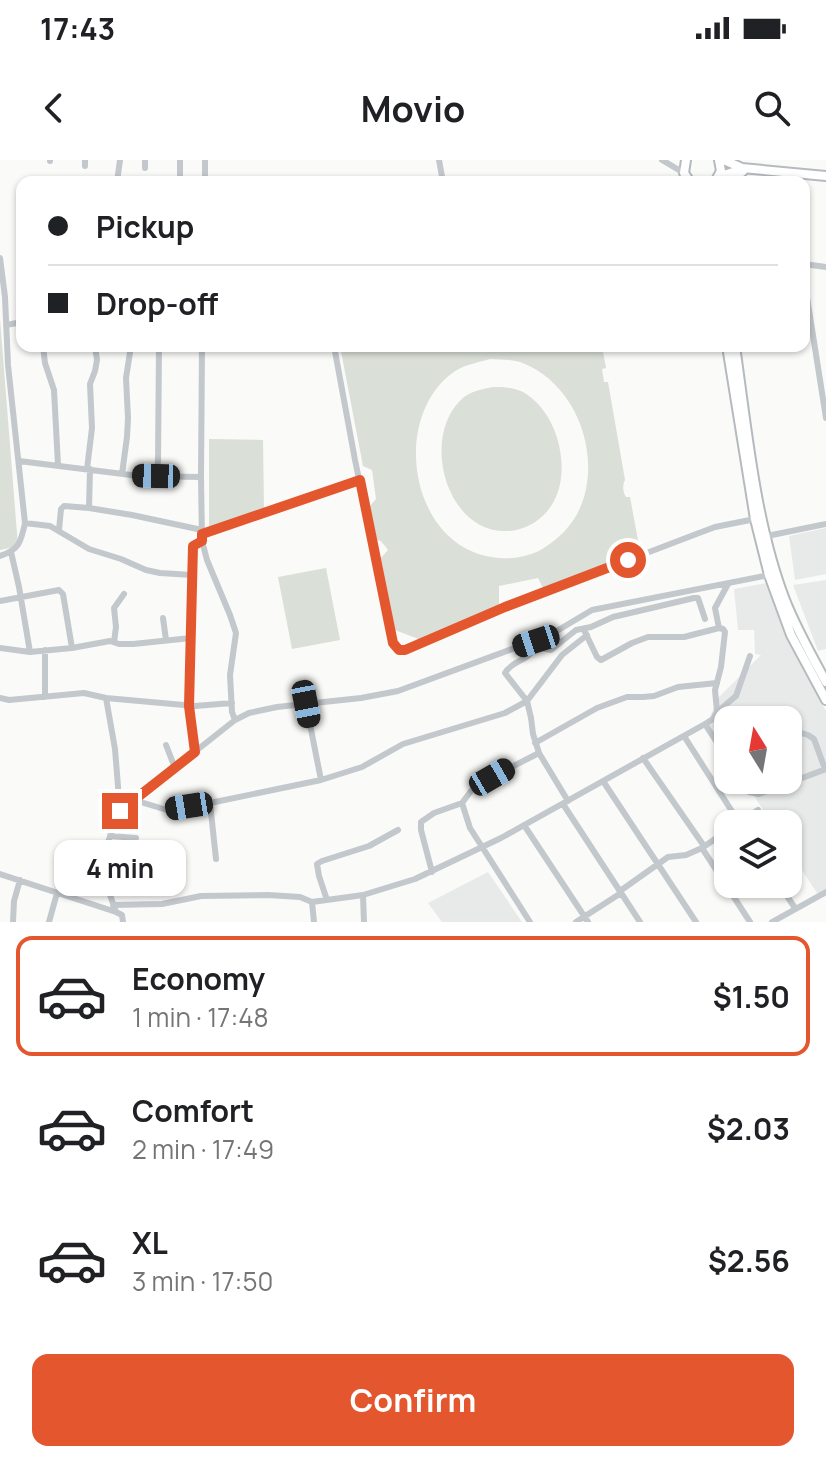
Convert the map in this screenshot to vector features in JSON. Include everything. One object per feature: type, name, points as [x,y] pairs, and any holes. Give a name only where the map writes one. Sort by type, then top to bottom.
[{"type":"main road","points":[[686,160],[686,176]]},
{"type":"main road","points":[[722,160],[745,169],[789,176]]},
{"type":"main road","points":[[727,176],[745,169]]},
{"type":"main road","points":[[736,176],[745,169]]},
{"type":"main road","points":[[728,352],[755,519],[769,575],[791,635],[826,700]]},
{"type":"main road","points":[[736,352],[753,466],[776,573],[798,631],[826,682]]},
{"type":"street","points":[[662,160],[684,173]]},
{"type":"street","points":[[0,258],[25,523],[16,548],[0,556]]},
{"type":"street","points":[[810,316],[826,418]]},
{"type":"street","points":[[6,325],[16,323]]},
{"type":"street","points":[[44,352],[54,390],[58,465]]},
{"type":"street","points":[[89,508],[90,384],[95,371],[96,352]]},
{"type":"street","points":[[122,474],[127,437],[126,378],[130,352]]},
{"type":"street","points":[[156,476],[159,352]]},
{"type":"street","points":[[202,352],[202,535],[207,560],[236,633],[230,675],[235,720]]},
{"type":"street","points":[[335,352],[393,643],[399,650],[715,527],[755,519]]},
{"type":"street","points":[[19,461],[122,474],[201,477]]},
{"type":"street","points":[[195,752],[189,706],[193,546],[202,535],[360,480]]},
{"type":"street","points":[[59,530],[64,506],[89,508],[202,535]]},
{"type":"street","points":[[25,523],[50,526],[89,549],[146,570],[192,575]]},
{"type":"street","points":[[767,536],[826,524]]},
{"type":"street","points":[[11,552],[30,652]]},
{"type":"street","points":[[120,811],[235,720],[249,713],[398,691],[536,644],[592,610],[769,575]]},
{"type":"street","points":[[716,706],[715,690],[725,632],[719,628],[715,608],[728,584]]},
{"type":"street","points":[[0,601],[59,590],[63,594],[72,648]]},
{"type":"street","points":[[114,642],[114,608],[124,594]]},
{"type":"street","points":[[134,800],[167,810],[321,780],[362,767],[403,744],[505,713],[527,701],[562,655],[586,632],[613,617],[696,597],[705,619]]},
{"type":"street","points":[[163,618],[166,640]]},
{"type":"street","points":[[586,632],[601,660],[648,637],[684,637],[719,628]]},
{"type":"street","points":[[536,644],[551,650],[571,633],[586,632]]},
{"type":"street","points":[[0,648],[30,652],[110,641],[133,644],[191,638]]},
{"type":"street","points":[[536,644],[526,658],[505,671],[527,701],[535,743],[565,802],[640,922]]},
{"type":"street","points":[[45,650],[45,697]]},
{"type":"street","points":[[724,706],[736,696],[750,656]]},
{"type":"street","points":[[535,743],[597,708],[627,697],[654,696],[678,687],[717,683]]},
{"type":"street","points":[[0,698],[9,700],[84,693],[189,706],[232,703]]},
{"type":"street","points":[[106,698],[115,749],[120,811],[108,842],[109,892],[114,909]]},
{"type":"street","points":[[306,704],[321,780]]},
{"type":"street","points":[[114,909],[201,896],[268,895],[300,897],[312,902],[363,895],[415,879],[482,848],[714,717]]},
{"type":"street","points":[[705,724],[714,738]]},
{"type":"street","points":[[802,733],[814,739],[826,769],[802,778]]},
{"type":"street","points":[[684,736],[730,810]]},
{"type":"street","points":[[166,745],[175,768]]},
{"type":"street","points":[[432,872],[421,822],[434,813],[462,803],[471,791],[539,753]]},
{"type":"street","points":[[643,758],[750,922]]},
{"type":"street","points":[[603,781],[696,922]]},
{"type":"street","points":[[210,803],[216,859]]},
{"type":"street","points":[[462,803],[467,822],[530,922]]},
{"type":"street","points":[[524,825],[586,919]]},
{"type":"street","points":[[327,900],[317,864],[369,846],[398,830]]},
{"type":"street","points":[[110,836],[136,838]]},
{"type":"street","points":[[576,922],[586,919],[668,857],[686,855],[714,840]]},
{"type":"street","points":[[107,864],[177,863]]},
{"type":"street","points":[[0,874],[114,909],[122,915],[123,922]]},
{"type":"street","points":[[13,922],[14,901],[20,880]]},
{"type":"street","points":[[772,922],[826,892]]},
{"type":"street","points":[[49,922],[57,893]]},
{"type":"street","points":[[363,895],[364,922]]},
{"type":"street","points":[[788,898],[795,908]]},
{"type":"street","points":[[312,902],[314,922]]},
{"type":"shaded area","points":[[0,319],[18,546],[0,550]]},
{"type":"shaded area","points":[[341,352],[603,352],[606,368],[602,369],[604,382],[608,382],[625,480],[624,491],[626,497],[630,497],[640,551],[544,590],[538,578],[499,586],[499,606],[421,640],[395,630],[381,558],[388,550],[377,540],[370,506],[376,499],[372,470],[363,466]],"holes":[[[490,359],[509,360],[540,372],[570,403],[580,423],[588,466],[580,508],[568,527],[539,551],[526,556],[499,558],[460,545],[440,527],[426,503],[418,476],[416,447],[421,419],[432,394],[451,374]]]},
{"type":"shaded area","points":[[493,387],[516,389],[535,401],[552,426],[561,457],[559,487],[551,506],[533,523],[516,530],[492,530],[473,520],[457,504],[447,483],[442,460],[443,436],[450,414],[467,395]]},
{"type":"shaded area","points":[[209,439],[263,440],[264,511],[209,528]]},
{"type":"shaded area","points":[[826,528],[826,574],[795,580],[789,536]]},
{"type":"shaded area","points":[[326,568],[340,640],[292,649],[278,577]]},
{"type":"shaded area","points":[[826,580],[826,649],[818,651],[793,585]]},
{"type":"shaded area","points":[[767,583],[781,624],[826,711],[826,892],[819,896],[802,870],[802,810],[763,810],[753,794],[802,794],[802,706],[715,706],[718,698],[761,655],[755,654],[754,630],[738,630],[734,589]]},
{"type":"shaded area","points":[[714,708],[714,732],[708,722]]},
{"type":"shaded area","points":[[488,872],[522,922],[442,922],[428,903]]},
{"type":"route","points":[[120,811],[195,752],[189,706],[193,546],[202,541],[202,534],[360,480],[393,643],[399,650],[628,560]]}]
